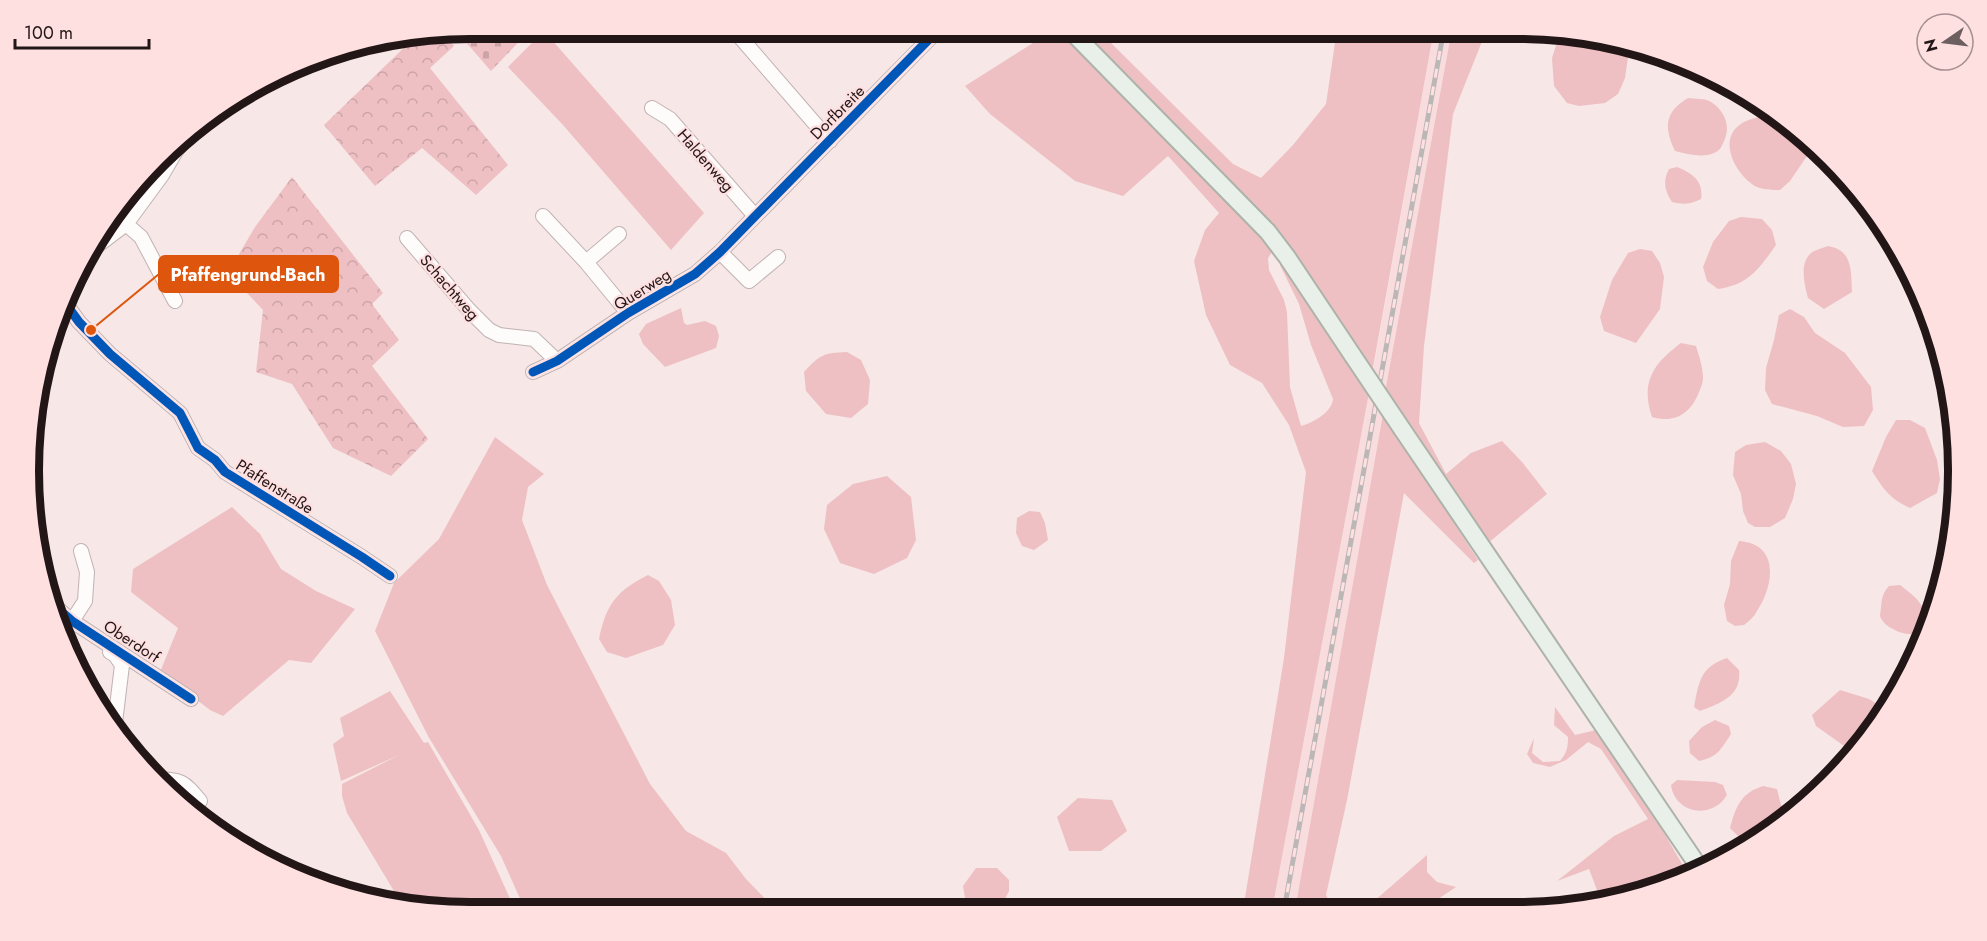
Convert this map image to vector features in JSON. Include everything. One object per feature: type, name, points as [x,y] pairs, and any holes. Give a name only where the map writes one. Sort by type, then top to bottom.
[{"type":"main road","points":[[1080,39],[1268,232],[1287,257],[1696,863]]},
{"type":"street","name":"Dorfbreite","points":[[742,39],[830,141]]},
{"type":"street","name":"Dorfbreite","points":[[755,216],[928,39]]},
{"type":"street","name":"Haldenweg","points":[[652,108],[670,119],[755,216]]},
{"type":"street","points":[[108,238],[126,224],[171,160]]},
{"type":"street","points":[[543,216],[586,262],[628,313]]},
{"type":"street","name":"Querweg","points":[[533,372],[557,361],[628,313],[695,274],[755,216]]},
{"type":"street","points":[[126,224],[141,237],[175,301]]},
{"type":"street","points":[[586,262],[619,234]]},
{"type":"street","name":"Schachtweg","points":[[407,238],[489,330],[499,335],[534,339],[557,361]]},
{"type":"street","points":[[720,252],[748,282],[778,257]]},
{"type":"street","name":"Pfaffenstraße","points":[[70,311],[110,354],[180,413],[198,448],[215,460],[225,472],[362,556],[390,576]]},
{"type":"street","points":[[81,551],[87,572],[85,601],[74,622],[82,632],[116,655],[122,664],[116,716]]},
{"type":"street","name":"Oberdorf","points":[[64,613],[191,699]]},
{"type":"street","points":[[169,779],[177,780],[189,787],[200,801]]},
{"type":"shaded area","points":[[1432,39],[1450,39],[1385,392],[1296,902],[1274,902],[1369,394]]},
{"type":"green space","points":[[463,39],[521,39],[491,71]]},
{"type":"green space","points":[[536,39],[551,39],[704,213],[671,250],[563,125],[508,67]]},
{"type":"green space","points":[[1039,39],[1069,39],[1217,187],[1274,249],[1268,258],[1269,270],[1284,300],[1287,312],[1290,387],[1301,426],[1321,416],[1332,404],[1333,399],[1311,345],[1299,304],[1280,265],[1280,256],[1369,393],[1274,902],[1244,902],[1284,658],[1306,472],[1289,425],[1262,383],[1230,365],[1206,315],[1194,261],[1205,230],[1219,213],[1168,156],[1123,196],[1075,181],[990,114],[965,86]]},
{"type":"green space","points":[[1087,39],[1107,39],[1233,164],[1261,178],[1293,145],[1326,104],[1336,39],[1432,39],[1372,373],[1281,237]]},
{"type":"green space","points":[[1450,39],[1483,39],[1453,114],[1424,346],[1419,423],[1446,474],[1471,453],[1502,441],[1547,494],[1487,544],[1385,392]]},
{"type":"green space","points":[[449,40],[454,46],[430,68],[508,165],[476,195],[422,148],[375,186],[324,125],[408,44]]},
{"type":"green space","points":[[1557,41],[1601,47],[1627,54],[1628,57],[1625,78],[1618,94],[1605,103],[1579,106],[1567,103],[1554,86],[1552,58]]},
{"type":"green space","points":[[1688,98],[1709,101],[1723,114],[1727,130],[1722,146],[1716,152],[1701,156],[1675,151],[1669,135],[1668,121],[1674,109]]},
{"type":"green space","points":[[1762,116],[1809,153],[1790,181],[1780,190],[1763,189],[1750,183],[1733,161],[1730,152],[1731,135],[1736,128],[1749,120]]},
{"type":"green space","points":[[1677,167],[1696,178],[1701,187],[1701,199],[1687,204],[1672,202],[1665,182],[1669,169]]},
{"type":"green space","points":[[292,177],[383,293],[372,304],[399,340],[372,366],[428,439],[391,476],[333,448],[292,384],[256,372],[263,310],[228,273],[255,227]]},
{"type":"green space","points":[[1741,217],[1762,219],[1772,230],[1776,245],[1752,275],[1737,284],[1718,289],[1707,281],[1703,267],[1713,242],[1729,221]]},
{"type":"green space","points":[[1828,246],[1836,248],[1846,257],[1851,269],[1852,292],[1824,309],[1808,298],[1804,270],[1810,254]]},
{"type":"green space","points":[[1640,249],[1652,251],[1660,263],[1664,277],[1660,309],[1636,343],[1604,331],[1600,317],[1612,280],[1628,253]]},
{"type":"green space","points":[[681,308],[684,323],[687,325],[705,321],[716,326],[719,336],[716,348],[665,367],[643,344],[639,334],[646,324]]},
{"type":"green space","points":[[1790,309],[1804,317],[1815,333],[1845,353],[1871,387],[1873,410],[1864,426],[1843,427],[1817,416],[1772,404],[1765,390],[1766,368],[1779,315]]},
{"type":"green space","points":[[1681,343],[1696,346],[1702,370],[1701,387],[1692,406],[1681,415],[1668,419],[1652,417],[1648,393],[1652,374],[1663,358]]},
{"type":"green space","points":[[847,352],[861,360],[870,380],[868,404],[851,418],[826,414],[806,391],[804,372],[823,356]]},
{"type":"green space","points":[[1383,414],[1478,560],[1474,563],[1404,493],[1347,800],[1326,895],[1330,902],[1296,902]]},
{"type":"green space","points":[[1896,420],[1910,420],[1925,428],[1937,460],[1940,479],[1937,493],[1910,508],[1888,493],[1872,471],[1886,437]]},
{"type":"green space","points":[[495,437],[544,474],[528,487],[522,520],[547,585],[650,784],[686,831],[726,853],[746,879],[768,902],[522,902],[501,856],[428,736],[375,631],[394,583],[439,539]]},
{"type":"green space","points":[[1765,442],[1781,451],[1791,464],[1796,484],[1785,518],[1770,527],[1755,527],[1748,523],[1743,511],[1741,494],[1733,475],[1735,452],[1746,445]]},
{"type":"green space","points":[[887,476],[911,497],[916,540],[907,558],[874,574],[840,563],[824,529],[827,505],[853,484]]},
{"type":"green space","points":[[232,507],[260,534],[281,569],[316,591],[355,609],[311,663],[289,660],[223,716],[210,710],[160,672],[178,628],[131,592],[133,569]]},
{"type":"green space","points":[[1029,511],[1040,512],[1048,540],[1034,550],[1022,546],[1016,533],[1017,518]]},
{"type":"green space","points":[[1739,541],[1752,544],[1762,550],[1770,567],[1770,578],[1763,601],[1754,615],[1744,625],[1735,626],[1727,621],[1724,605],[1730,584],[1731,561]]},
{"type":"green space","points":[[648,575],[659,581],[671,600],[675,625],[663,645],[626,658],[607,652],[599,639],[609,608],[620,593]]},
{"type":"green space","points":[[1900,585],[1916,598],[1923,608],[1924,611],[1916,633],[1900,632],[1887,626],[1882,620],[1880,616],[1882,598],[1889,586]]},
{"type":"green space","points":[[1727,658],[1739,670],[1739,679],[1734,692],[1715,705],[1700,711],[1694,707],[1702,676],[1711,666]]},
{"type":"green space","points":[[1840,690],[1869,699],[1878,705],[1847,748],[1816,726],[1812,715]]},
{"type":"green space","points":[[390,691],[424,743],[428,742],[479,830],[511,902],[442,901],[397,896],[347,813],[342,796],[342,784],[399,755],[341,781],[333,744],[344,736],[340,718]]},
{"type":"green space","points":[[1555,707],[1575,735],[1596,730],[1656,819],[1684,868],[1655,879],[1599,894],[1589,869],[1557,881],[1614,836],[1648,819],[1601,749],[1588,742],[1566,760],[1550,767],[1533,763],[1527,754],[1534,738],[1532,753],[1543,762],[1560,761],[1566,753],[1568,737],[1554,725]]},
{"type":"green space","points":[[1715,720],[1729,726],[1731,734],[1715,755],[1699,761],[1690,753],[1689,741],[1702,727]]},
{"type":"green space","points":[[1677,780],[1715,782],[1723,785],[1727,795],[1712,808],[1695,810],[1687,808],[1674,795],[1671,785]]},
{"type":"green space","points":[[1763,786],[1777,789],[1782,810],[1741,839],[1730,828],[1740,801]]},
{"type":"green space","points":[[1078,798],[1112,800],[1127,831],[1101,851],[1069,851],[1057,817]]},
{"type":"green space","points":[[1427,855],[1427,872],[1437,882],[1456,887],[1434,902],[1373,902]]},
{"type":"green space","points":[[976,868],[997,868],[1009,880],[1009,891],[1004,902],[966,902],[963,886]]},
{"type":"railway","points":[[1285,902],[1442,39]]},
{"type":"cycle path","points":[[533,372],[557,361],[628,313],[695,274],[720,252],[929,39]]},
{"type":"cycle path","points":[[70,310],[110,354],[180,413],[198,448],[215,460],[225,472],[390,576]]},
{"type":"cycle path","points":[[64,614],[191,699]]},
{"type":"place","name":"Pfaffengrund-Bach","points":[[91,330]]}]
